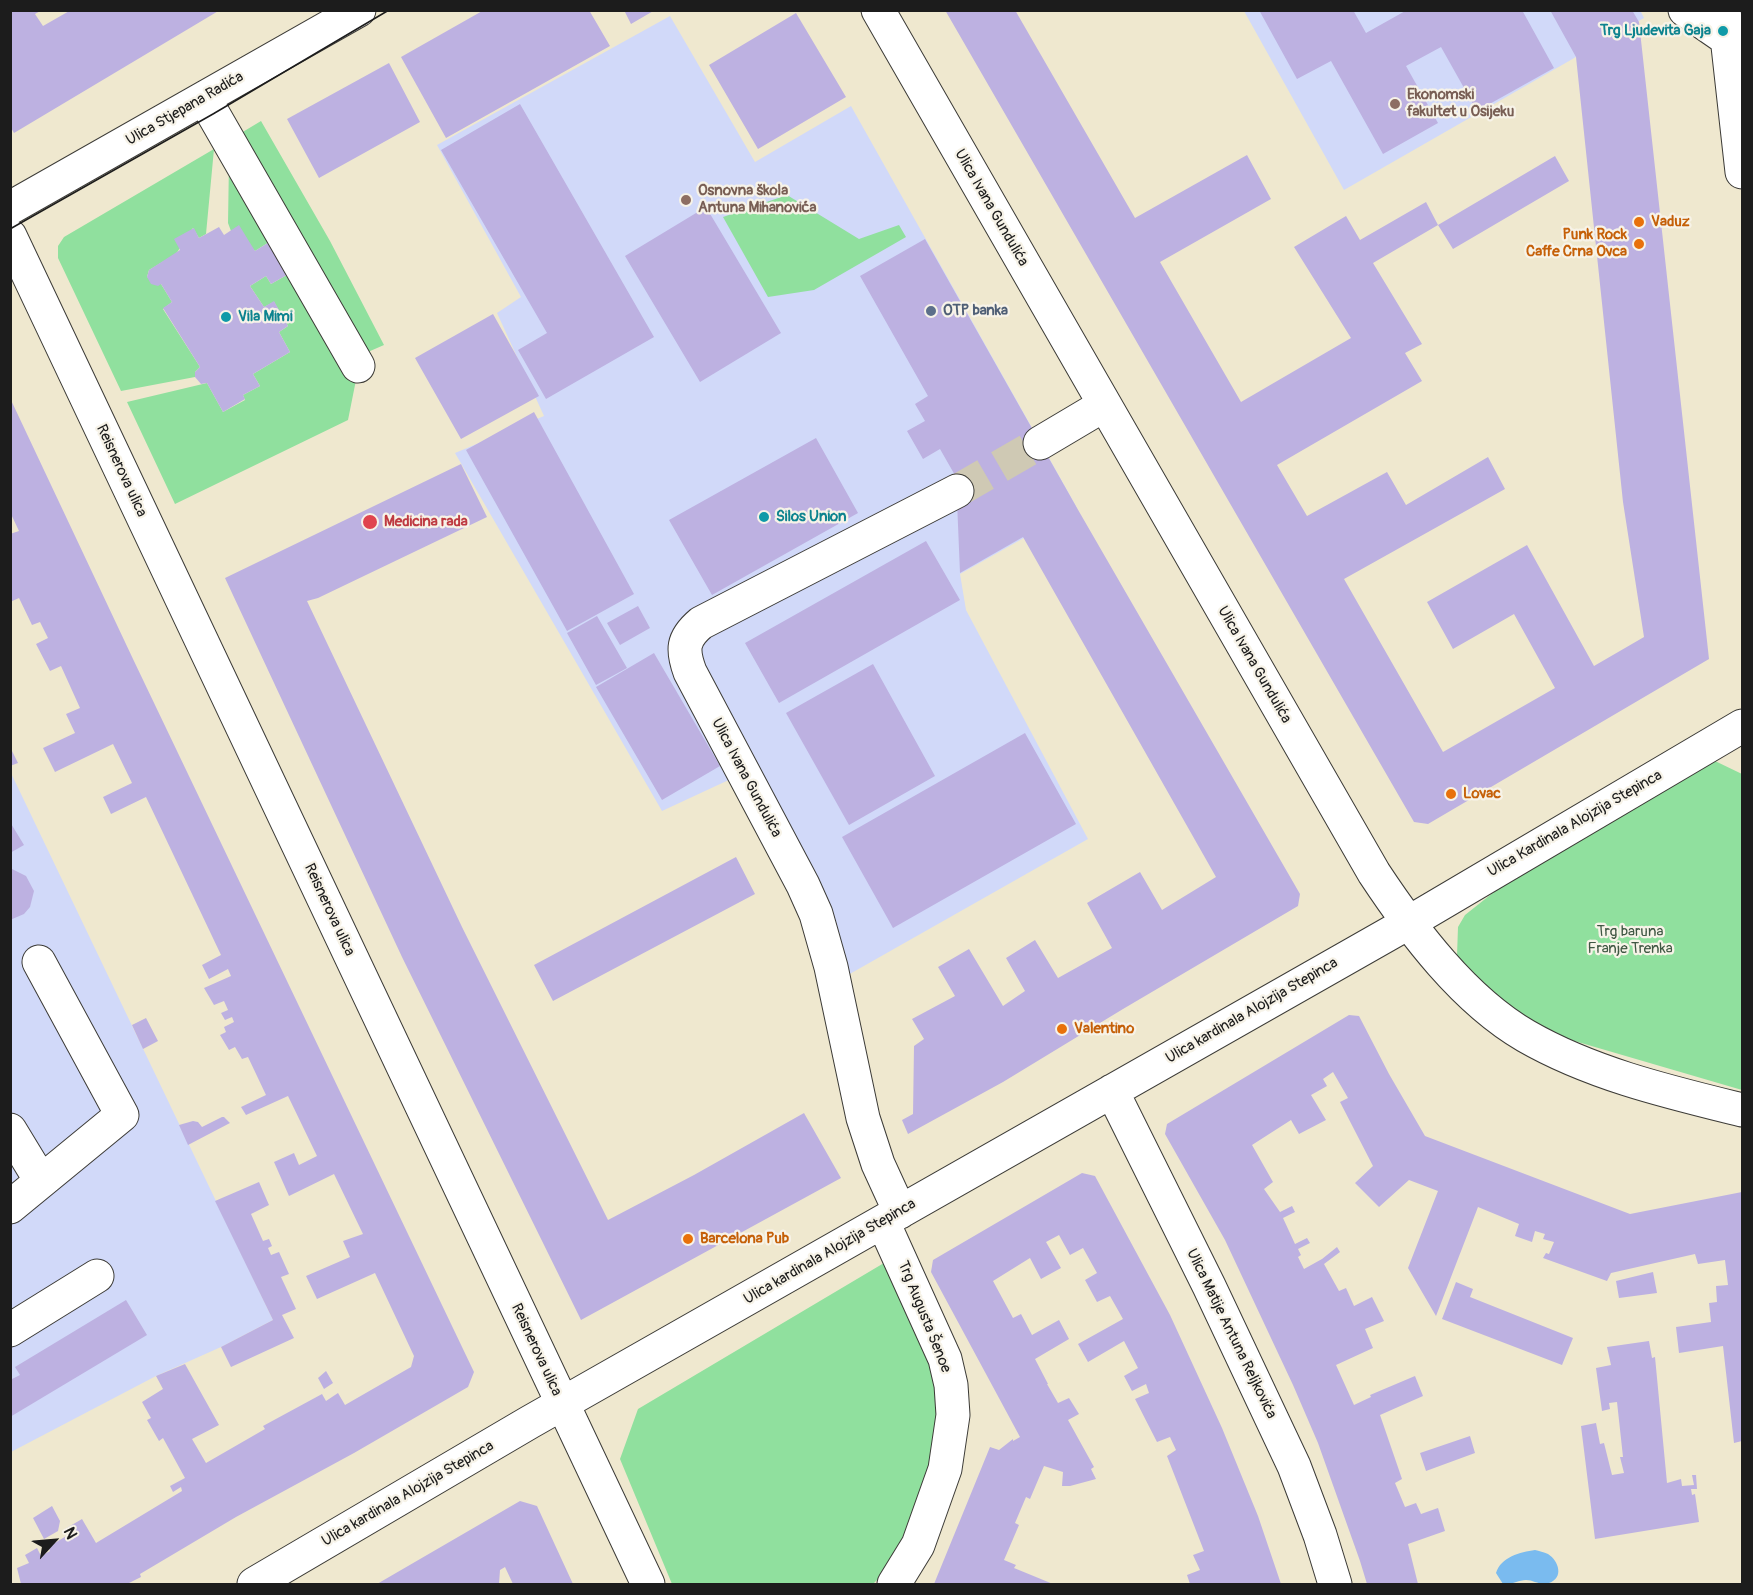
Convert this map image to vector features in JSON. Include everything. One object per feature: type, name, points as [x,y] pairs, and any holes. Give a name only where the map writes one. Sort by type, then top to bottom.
[{"type":"street","name":"Ulica Stjepana Radića","points":[[10,208],[359,10]]},
{"type":"street","name":"Ulica Ivana Gundulića","points":[[878,10],[1374,873],[1407,922],[1466,988],[1500,1018],[1524,1035],[1585,1064],[1647,1085],[1743,1110]]},
{"type":"street","points":[[1685,10],[1731,22],[1743,172]]},
{"type":"street","points":[[204,98],[358,366]]},
{"type":"street","name":"Reisnerova ulica","points":[[10,236],[648,1584]]},
{"type":"street","points":[[1040,442],[1104,405]]},
{"type":"street","name":"Ulica Ivana Gundulića","points":[[892,1217],[863,1118],[831,967],[816,914],[803,885],[690,672],[684,655],[686,640],[701,623],[957,491]]},
{"type":"street","name":"Ulica Kardinala Alojzija Stepinca","points":[[1407,922],[1743,726]]},
{"type":"street","name":"Ulica kardinala Alojzija Stepinca","points":[[254,1584],[562,1405],[1407,922]]},
{"type":"street","points":[[10,1207],[122,1115],[39,962]]},
{"type":"street","name":"Ulica Matije Antuna Reljkovića","points":[[1112,1091],[1209,1286],[1294,1466],[1320,1535],[1335,1584]]},
{"type":"street","points":[[10,1130],[41,1181]]},
{"type":"street","name":"Trg Augusta Šenoe","points":[[892,1217],[945,1359],[951,1385],[953,1415],[945,1469],[918,1545],[894,1584]]},
{"type":"street","points":[[10,1330],[97,1276]]},
{"type":"shaded area","name":"Ekonomski fakultet u Osijeku","points":[[1640,10],[1644,18],[1344,190],[1244,11]]},
{"type":"shaded area","points":[[670,16],[755,162],[851,106],[1077,508],[960,574],[966,610],[1088,839],[825,988],[787,881],[733,778],[662,811],[455,453],[544,416],[497,313],[521,297],[437,145]]},
{"type":"shaded area","points":[[10,771],[273,1320],[221,1347],[156,1376],[11,1452]]},
{"type":"green space","points":[[261,121],[330,241],[384,345],[361,355],[236,136]]},
{"type":"green space","points":[[214,149],[206,234],[199,238],[193,228],[176,254],[149,270],[147,277],[161,284],[172,302],[163,309],[200,367],[195,372],[195,377],[121,391],[58,258],[58,246],[64,237]]},
{"type":"green space","points":[[229,161],[274,239],[255,251],[231,231],[228,223]]},
{"type":"green space","points":[[787,195],[859,239],[899,225],[906,237],[814,290],[768,297],[723,217]]},
{"type":"green space","points":[[292,272],[356,380],[348,420],[175,504],[127,402],[207,383],[223,412],[245,400],[243,395],[260,386],[253,374],[290,352],[279,332],[288,326],[274,302],[264,307],[250,286],[266,276],[271,284]]},
{"type":"green space","name":"Trg baruna Franje Trenka","points":[[1715,761],[1742,774],[1742,1090],[1571,1040],[1536,1025],[1502,1002],[1457,956],[1458,927],[1465,915],[1499,888]]},
{"type":"green space","points":[[889,1260],[931,1351],[942,1409],[932,1475],[890,1567],[873,1584],[672,1584],[620,1459],[638,1409]]},
{"type":"water","points":[[1535,1550],[1548,1554],[1555,1561],[1558,1573],[1554,1581],[1546,1584],[1526,1580],[1503,1584],[1496,1573],[1502,1563],[1517,1554]]},
{"type":"building","points":[[10,10],[42,10],[35,14],[43,26],[71,10],[220,10],[14,133],[10,126]]},
{"type":"building","points":[[484,10],[589,10],[610,46],[446,138],[401,57]]},
{"type":"building","points":[[624,10],[655,10],[631,24]]},
{"type":"building","points":[[945,10],[1015,10],[1135,218],[1247,155],[1271,199],[1160,262],[1241,402],[1351,338],[1294,247],[1346,216],[1360,240],[1426,202],[1438,225],[1373,263],[1422,344],[1405,353],[1422,381],[1277,465],[1307,516],[1387,472],[1406,505],[1488,457],[1505,489],[1344,579],[1443,752],[1555,688],[1514,614],[1453,649],[1427,602],[1527,545],[1594,666],[1644,637],[1623,502],[1576,57],[1550,10],[1632,10],[1639,22],[1709,659],[1428,824],[1414,822]]},
{"type":"building","points":[[1259,10],[1353,10],[1366,33],[1407,10],[1522,10],[1554,68],[1477,111],[1441,47],[1406,66],[1438,123],[1383,154],[1331,61],[1297,79]]},
{"type":"building","points":[[796,13],[846,97],[758,149],[709,65]]},
{"type":"building","points":[[389,63],[420,122],[319,178],[287,119]]},
{"type":"building","points":[[520,104],[654,337],[546,399],[518,350],[547,333],[441,150]]},
{"type":"building","points":[[1555,156],[1569,181],[1453,249],[1438,225]]},
{"type":"building","points":[[706,207],[781,333],[700,382],[625,256]]},
{"type":"building","name":"Vila Mimi","points":[[239,225],[255,251],[274,239],[292,272],[271,284],[266,276],[250,286],[264,307],[274,301],[288,326],[279,332],[290,352],[253,374],[260,386],[243,395],[245,399],[223,412],[207,383],[201,384],[195,377],[195,372],[200,367],[163,308],[172,302],[161,284],[158,286],[151,284],[147,277],[149,270],[180,250],[174,239],[194,228],[199,238],[219,227],[224,235]]},
{"type":"building","points":[[925,239],[1300,894],[1298,906],[1003,1082],[908,1134],[902,1120],[913,1114],[914,1046],[924,1039],[912,1019],[955,996],[938,967],[969,949],[1003,1006],[1025,991],[1006,958],[1035,940],[1058,978],[1112,948],[1087,903],[1140,872],[1162,910],[1216,877],[1023,537],[960,573],[956,477],[940,449],[923,459],[907,431],[925,421],[915,404],[928,396],[860,276]]},
{"type":"building","points":[[493,314],[539,396],[461,439],[415,358]]},
{"type":"building","points":[[10,398],[474,1372],[468,1387],[354,1453],[236,1517],[127,1584],[21,1584],[17,1568],[29,1563],[25,1555],[37,1548],[41,1556],[50,1551],[48,1547],[68,1535],[65,1529],[82,1519],[96,1543],[182,1491],[181,1487],[173,1492],[170,1486],[185,1478],[163,1438],[159,1441],[147,1420],[151,1418],[142,1402],[163,1389],[156,1376],[185,1364],[219,1425],[192,1439],[206,1463],[265,1429],[263,1426],[322,1394],[326,1401],[338,1393],[345,1405],[411,1367],[414,1356],[375,1273],[317,1299],[306,1276],[350,1257],[343,1241],[363,1234],[334,1174],[289,1196],[274,1162],[294,1153],[299,1165],[317,1156],[288,1096],[246,1115],[241,1107],[266,1095],[248,1057],[242,1059],[235,1047],[229,1050],[220,1035],[226,1032],[224,1027],[234,1022],[232,1017],[225,1020],[221,1013],[228,1010],[224,1001],[214,1005],[204,988],[231,976],[228,969],[209,979],[202,965],[221,955],[146,797],[111,814],[103,797],[132,783],[113,744],[55,772],[43,748],[75,733],[66,714],[80,708],[61,666],[50,671],[36,644],[48,638],[40,622],[32,625],[19,598],[10,602],[10,534],[19,531],[10,512]]},
{"type":"building","points":[[534,412],[634,594],[567,631],[466,450]]},
{"type":"building","name":"Silos Union","points":[[816,438],[858,513],[712,595],[669,520]]},
{"type":"building","points":[[461,464],[487,517],[318,598],[307,601],[462,927],[608,1220],[804,1113],[841,1178],[581,1320],[402,957],[225,578]]},
{"type":"building","points":[[926,541],[960,600],[779,703],[745,643]]},
{"type":"building","points":[[638,606],[650,628],[620,645],[607,623]]},
{"type":"building","points":[[597,616],[627,668],[596,685],[567,633]]},
{"type":"building","points":[[654,653],[720,766],[662,800],[596,687]]},
{"type":"building","points":[[873,664],[935,776],[849,825],[786,713]]},
{"type":"building","points":[[1025,733],[1076,824],[893,928],[842,837]]},
{"type":"building","points":[[10,747],[18,763],[10,766]]},
{"type":"building","points":[[10,822],[24,845],[10,853]]},
{"type":"building","points":[[736,857],[755,894],[553,1001],[534,965]]},
{"type":"building","points":[[10,868],[26,876],[34,891],[30,907],[24,914],[10,920]]},
{"type":"building","points":[[1349,1015],[1359,1016],[1425,1136],[1630,1214],[1742,1192],[1742,1441],[1734,1443],[1723,1346],[1679,1353],[1676,1327],[1711,1322],[1709,1303],[1717,1302],[1716,1286],[1728,1285],[1725,1260],[1698,1264],[1695,1254],[1611,1273],[1607,1281],[1543,1258],[1546,1253],[1549,1254],[1554,1242],[1543,1239],[1545,1234],[1535,1231],[1532,1242],[1515,1236],[1519,1224],[1478,1207],[1436,1316],[1408,1268],[1438,1191],[1409,1180],[1379,1207],[1355,1183],[1373,1166],[1340,1102],[1348,1098],[1333,1072],[1323,1079],[1327,1086],[1311,1095],[1326,1120],[1299,1134],[1291,1120],[1252,1145],[1273,1182],[1264,1189],[1280,1212],[1292,1206],[1295,1212],[1283,1218],[1295,1244],[1307,1238],[1310,1243],[1298,1249],[1301,1255],[1298,1257],[1304,1269],[1337,1247],[1340,1252],[1324,1264],[1339,1291],[1346,1288],[1354,1306],[1372,1297],[1384,1321],[1365,1329],[1373,1348],[1336,1365],[1354,1405],[1371,1397],[1370,1395],[1415,1376],[1423,1396],[1380,1415],[1402,1479],[1395,1483],[1405,1507],[1416,1503],[1421,1514],[1438,1508],[1445,1531],[1408,1544],[1418,1584],[1367,1584],[1318,1443],[1293,1385],[1225,1240],[1165,1134],[1167,1124]]},
{"type":"building","points":[[146,1018],[158,1041],[143,1049],[132,1025]]},
{"type":"building","points":[[222,1117],[230,1123],[188,1145],[179,1125],[193,1121],[198,1122],[202,1127]]},
{"type":"building","points":[[1082,1173],[1095,1176],[1170,1315],[1222,1428],[1258,1516],[1281,1584],[1190,1584],[1187,1575],[1200,1570],[1193,1555],[1204,1551],[1167,1456],[1176,1450],[1170,1437],[1157,1442],[1135,1399],[1149,1393],[1146,1384],[1132,1391],[1124,1376],[1138,1368],[1124,1341],[1088,1362],[1078,1344],[1123,1319],[1110,1296],[1097,1302],[1085,1280],[1097,1273],[1083,1248],[1070,1255],[1059,1235],[1046,1242],[1061,1268],[1041,1279],[1030,1258],[993,1281],[1013,1318],[1021,1314],[1032,1335],[1059,1320],[1069,1339],[1035,1359],[1058,1403],[1069,1398],[1079,1414],[1068,1420],[1094,1467],[1091,1469],[1096,1479],[1062,1486],[1063,1472],[1044,1466],[1030,1499],[1026,1497],[1015,1523],[1019,1525],[1004,1560],[1016,1565],[1014,1568],[1053,1584],[934,1584],[990,1447],[999,1450],[1013,1439],[1013,1441],[1020,1437],[931,1272],[933,1260]]},
{"type":"building","points":[[259,1182],[269,1205],[251,1214],[263,1241],[269,1239],[272,1246],[268,1248],[271,1255],[279,1252],[289,1274],[281,1277],[296,1309],[282,1315],[294,1338],[231,1367],[221,1347],[273,1320],[215,1201]]},
{"type":"building","points":[[1653,1272],[1657,1293],[1619,1298],[1616,1281]]},
{"type":"building","points":[[1456,1282],[1473,1289],[1470,1297],[1573,1338],[1562,1365],[1442,1319]]},
{"type":"building","points":[[126,1300],[147,1335],[10,1417],[10,1380],[20,1375],[15,1367]]},
{"type":"building","points":[[1649,1341],[1652,1358],[1655,1357],[1667,1483],[1681,1479],[1682,1486],[1694,1485],[1692,1475],[1696,1475],[1697,1489],[1691,1489],[1692,1495],[1695,1494],[1699,1522],[1595,1539],[1581,1426],[1596,1423],[1600,1444],[1604,1443],[1612,1475],[1624,1473],[1620,1457],[1623,1457],[1617,1402],[1609,1403],[1610,1409],[1602,1411],[1596,1368],[1611,1365],[1607,1347]]},
{"type":"building","points":[[326,1371],[333,1383],[324,1389],[318,1378]]},
{"type":"building","points":[[1470,1436],[1475,1453],[1426,1471],[1420,1453]]},
{"type":"building","points":[[520,1501],[537,1506],[573,1584],[513,1584],[505,1567],[500,1570],[499,1584],[377,1584]]},
{"type":"building","points":[[52,1506],[60,1521],[58,1531],[44,1539],[33,1518]]},
{"type":"tunnel","points":[[957,491],[1040,443]]},
{"type":"tram line","points":[[10,229],[213,114],[389,10]]},
{"type":"place","name":"Trg Ljudevita Gaja","points":[[1723,31]]},
{"type":"place","name":"Ekonomski fakultet u Osijeku","points":[[1395,104]]},
{"type":"place","name":"Osnovna škola Antuna Mihanovića","points":[[686,200]]},
{"type":"place","name":"Vaduz","points":[[1639,222]]},
{"type":"place","name":"Punk Rock Caffe Crna Ovca","points":[[1639,244]]},
{"type":"place","name":"OTP banka","points":[[931,311]]},
{"type":"place","name":"Vila Mimi","points":[[226,317]]},
{"type":"place","name":"Silos Union","points":[[764,517]]},
{"type":"place","name":"Medicina rada","points":[[370,522]]},
{"type":"place","name":"Lovac","points":[[1451,794]]},
{"type":"place","name":"Valentino","points":[[1062,1029]]},
{"type":"place","name":"Barcelona Pub","points":[[688,1239]]}]
